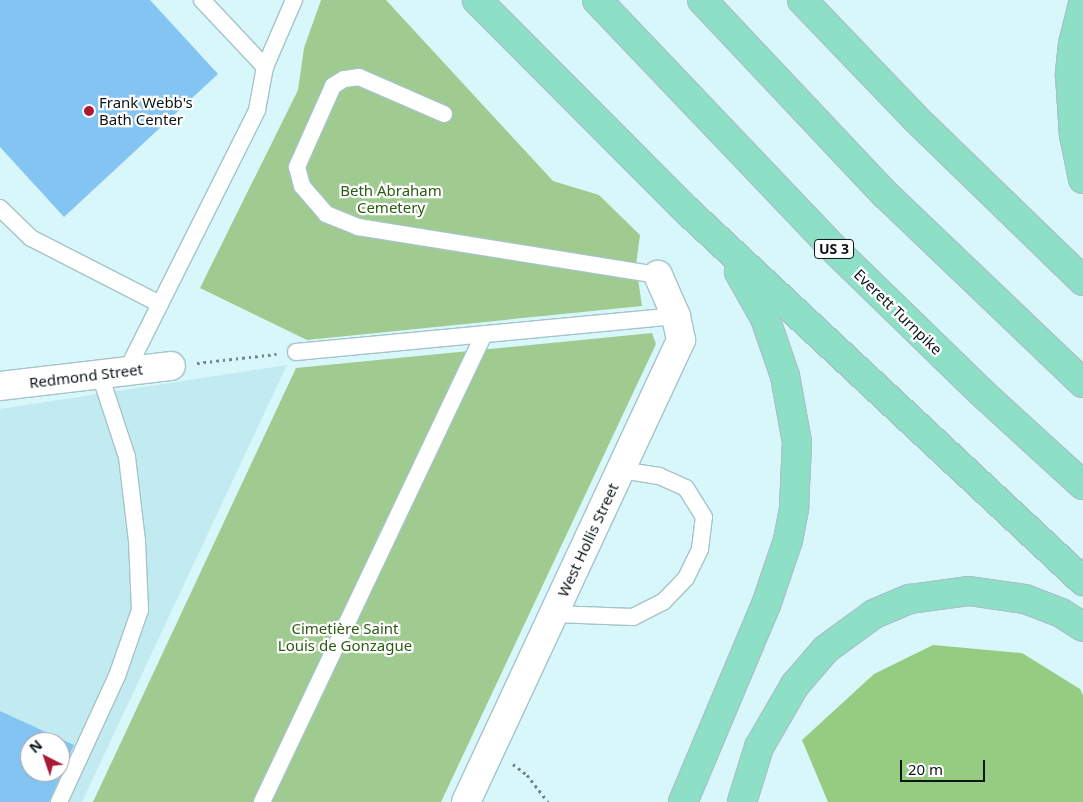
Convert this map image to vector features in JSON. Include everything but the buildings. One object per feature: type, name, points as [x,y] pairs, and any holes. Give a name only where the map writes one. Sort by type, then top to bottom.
[{"type":"highway","points":[[477,0],[682,206],[1083,582]]},
{"type":"highway","name":"Everett Turnpike","points":[[597,0],[880,294],[1083,485]]},
{"type":"highway","points":[[702,0],[886,195],[1083,383]]},
{"type":"highway","points":[[802,0],[915,118],[1083,281]]},
{"type":"highway","points":[[1083,4],[1073,44],[1070,75],[1074,135],[1083,178]]},
{"type":"highway","points":[[682,206],[732,262],[765,318],[785,376],[797,442],[794,508],[778,572],[683,802]]},
{"type":"highway","points":[[742,802],[759,748],[795,685],[831,644],[874,614],[930,594],[978,592],[1034,602],[1083,627]]},
{"type":"street","name":"West Hollis Street","points":[[466,802],[681,340],[676,316],[658,275]]},
{"type":"street","name":"Redmond Street","points":[[0,386],[171,366]]},
{"type":"lane","points":[[202,0],[265,67]]},
{"type":"lane","points":[[59,802],[117,676],[140,610],[137,541],[127,457],[113,373],[160,304],[257,110],[265,67],[294,0]]},
{"type":"lane","points":[[444,114],[359,77],[344,78],[333,86],[297,167],[302,186],[326,214],[358,227],[658,275]]},
{"type":"lane","points":[[0,208],[30,238],[160,304]]},
{"type":"lane","points":[[296,352],[676,316]]},
{"type":"lane","points":[[262,802],[484,334]]},
{"type":"lane","points":[[554,614],[633,617],[663,602],[686,578],[700,549],[704,517],[686,488],[660,476],[621,470]]},
{"type":"path","points":[[171,366],[296,352]]},
{"type":"path","points":[[491,747],[527,775],[548,802]]},
{"type":"shaded area","points":[[287,365],[82,802],[0,802],[0,409]]},
{"type":"green space","name":"Beth Abraham Cemetery","points":[[321,0],[386,0],[553,181],[599,195],[640,235],[636,265],[642,306],[307,340],[200,288],[298,90],[304,48]]},
{"type":"green space","name":"Cimetière Saint Louis de Gonzague","points":[[652,333],[656,344],[441,802],[93,802],[296,368]]},
{"type":"green space","points":[[933,645],[1022,653],[1080,689],[1083,695],[1083,802],[828,802],[802,740],[874,674]]},
{"type":"place","name":"Frank Webb's Bath Center","points":[[89,111]]}]
